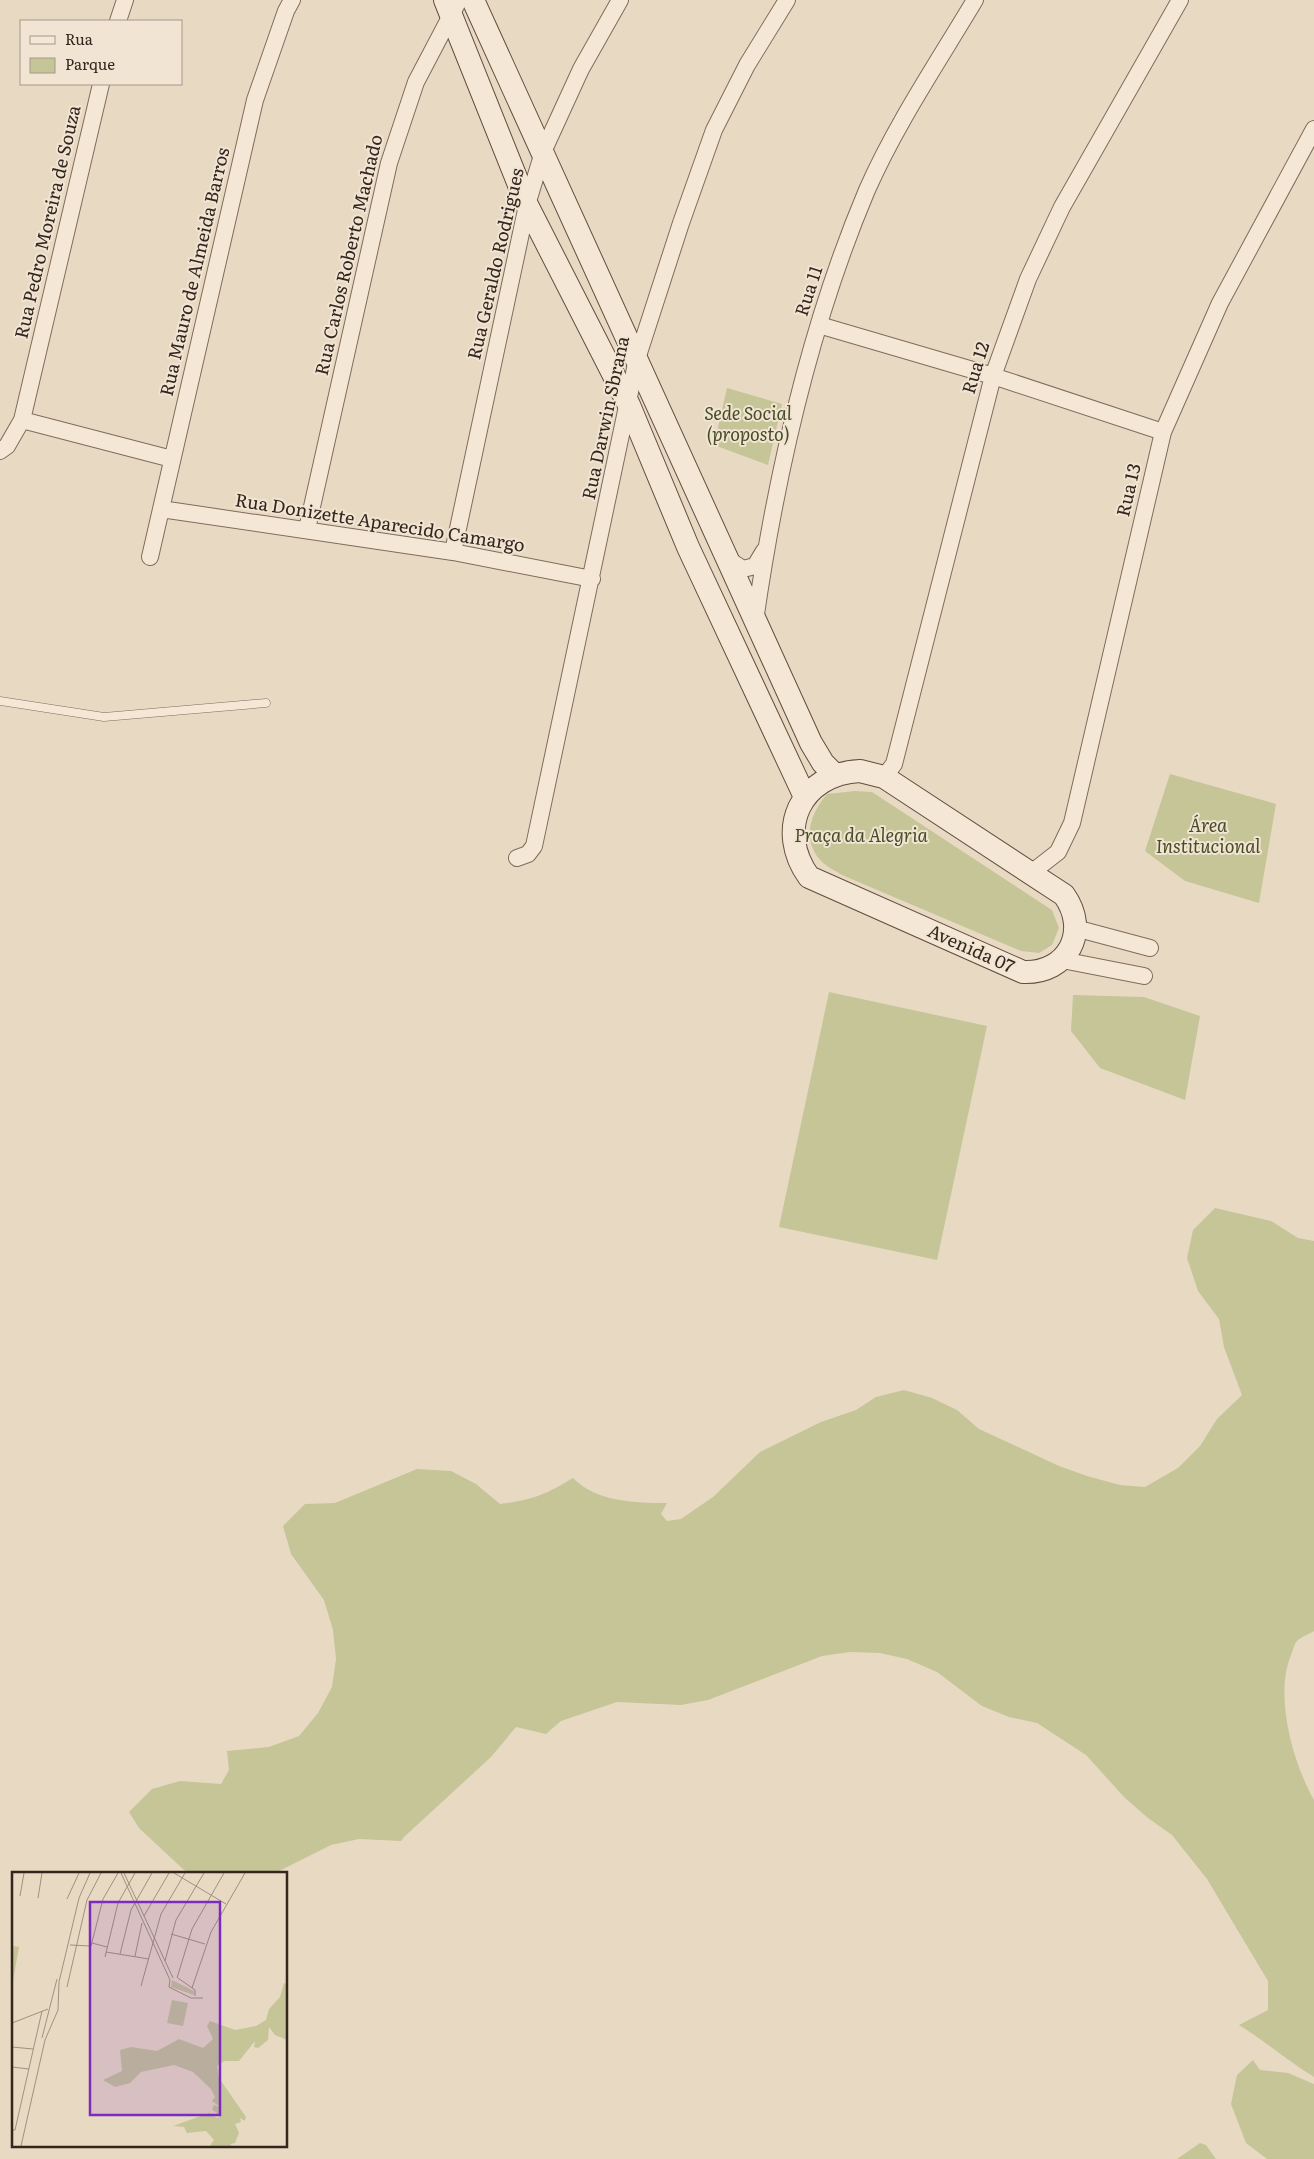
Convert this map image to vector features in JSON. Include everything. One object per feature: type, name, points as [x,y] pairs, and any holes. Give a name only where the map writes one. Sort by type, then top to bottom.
[{"type":"street","points":[[118,20],[125,0]]},
{"type":"street","name":"Rua Mauro de Almeida Barros","points":[[150,558],[255,100],[286,11],[292,0]]},
{"type":"street","points":[[473,0],[811,743],[823,763],[834,775]]},
{"type":"street","name":"Rua Geraldo Rodrigues","points":[[453,552],[527,205],[543,152],[581,69],[620,0]]},
{"type":"street","name":"Rua Darwin Sbrana","points":[[517,858],[528,854],[534,846],[637,359],[681,223],[714,130],[747,65],[788,0]]},
{"type":"street","name":"Rua 11","points":[[755,621],[766,550],[800,387],[819,325],[860,207],[885,152],[975,0]]},
{"type":"street","name":"Rua 12","points":[[884,777],[894,764],[993,376],[1028,279],[1062,207],[1180,0]]},
{"type":"street","points":[[452,5],[527,205],[628,405],[688,547],[805,797]]},
{"type":"street","name":"Rua Carlos Roberto Machado","points":[[307,529],[389,163],[416,82],[452,5]]},
{"type":"street","name":"Rua Pedro Moreira de Souza","points":[[0,451],[7,446],[22,420],[101,85]]},
{"type":"street","name":"Rua 13","points":[[1031,873],[1058,852],[1072,823],[1163,432],[1220,303],[1314,129]]},
{"type":"street","points":[[819,325],[993,376],[1163,432]]},
{"type":"street","points":[[22,420],[172,459]]},
{"type":"street","name":"Rua Donizette Aparecido Camargo","points":[[161,509],[453,552],[592,579]]},
{"type":"street","points":[[726,558],[744,569],[755,566],[766,550]]},
{"type":"street","name":"Avenida 07","points":[[1062,960],[1044,970],[1023,972],[809,877],[797,856],[793,832],[799,808],[813,788],[834,775],[860,771],[884,777],[1064,896],[1074,913],[1076,928]]},
{"type":"street","points":[[1144,976],[1062,960],[1073,942],[1076,928],[1150,948]]},
{"type":"lane","points":[[0,701],[104,717],[266,703]]},
{"type":"green space","name":"Sede Social (proposto)","points":[[727,388],[782,404],[768,465],[714,445]]},
{"type":"green space","name":"Área Institucional","points":[[1170,774],[1276,804],[1259,903],[1185,881],[1145,851]]},
{"type":"green space","name":"Praça da Alegria","points":[[855,791],[872,792],[1052,910],[1059,928],[1052,945],[1039,953],[1021,951],[842,875],[824,864],[815,854],[812,845],[810,827],[812,819],[827,794]]},
{"type":"green space","points":[[829,992],[987,1026],[937,1260],[779,1227]]},
{"type":"green space","points":[[1073,995],[1144,997],[1200,1016],[1185,1100],[1100,1068],[1071,1031]]},
{"type":"green space","points":[[1215,1208],[1271,1221],[1298,1238],[1314,1241],[1314,1631],[1301,1638],[1295,1644],[1286,1671],[1284,1690],[1288,1729],[1293,1749],[1306,1785],[1314,1800],[1314,2077],[1239,2025],[1268,2010],[1268,1981],[1207,1879],[1172,1835],[1125,1798],[1086,1755],[1037,1723],[1009,1717],[982,1706],[937,1672],[907,1659],[880,1653],[850,1652],[822,1656],[708,1700],[681,1705],[617,1702],[561,1721],[546,1734],[516,1727],[491,1757],[401,1841],[359,1839],[331,1845],[277,1872],[188,1872],[139,1828],[129,1812],[152,1789],[180,1781],[221,1784],[229,1770],[227,1751],[269,1747],[299,1736],[318,1713],[332,1687],[336,1659],[333,1630],[324,1600],[291,1554],[283,1526],[305,1504],[335,1503],[417,1469],[451,1471],[476,1484],[500,1504],[538,1496],[573,1478],[593,1492],[617,1500],[667,1503],[661,1514],[667,1521],[681,1519],[713,1497],[760,1452],[821,1422],[856,1410],[876,1397],[904,1390],[932,1398],[957,1410],[979,1429],[1059,1466],[1120,1485],[1145,1487],[1178,1468],[1200,1446],[1217,1419],[1242,1395],[1224,1347],[1219,1319],[1198,1291],[1187,1258],[1193,1230]]},
{"type":"green space","points":[[1253,2060],[1260,2070],[1288,2073],[1314,2084],[1314,2159],[1267,2159],[1246,2143],[1231,2104],[1237,2075]]},
{"type":"green space","points":[[1200,2143],[1206,2145],[1216,2159],[1177,2159]]}]
